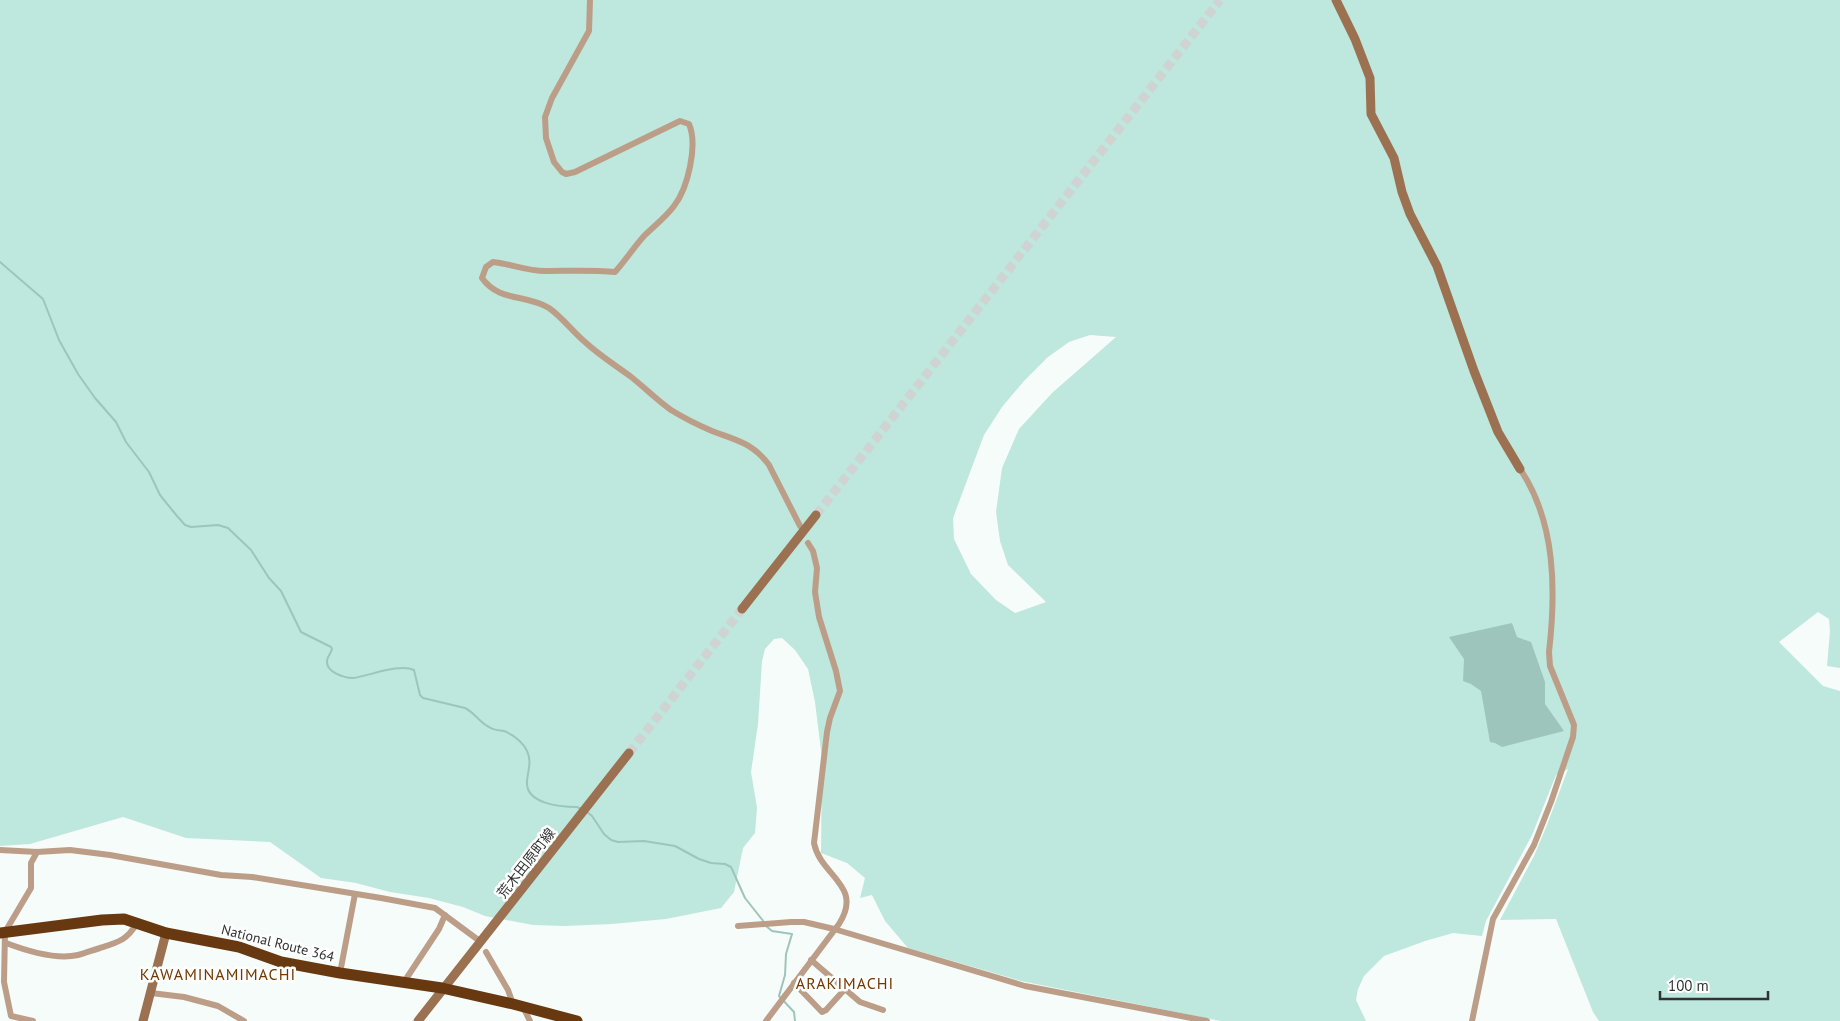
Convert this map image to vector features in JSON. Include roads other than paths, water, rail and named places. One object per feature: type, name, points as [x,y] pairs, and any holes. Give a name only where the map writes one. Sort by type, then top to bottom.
[{"type":"highway","name":"National Route 364","points":[[4,936],[102,920],[124,919],[166,933],[238,947],[281,962],[442,988],[518,1005],[577,1021]]},
{"type":"street","points":[[590,0],[589,31],[552,98],[545,117],[546,138],[554,162],[566,174],[575,172],[680,121],[689,124],[692,130],[691,157],[686,182],[675,205],[642,238],[615,272],[597,272],[581,269],[530,270],[494,262],[486,267],[482,278],[494,291],[536,302],[548,308],[560,317],[592,349],[669,408],[688,420],[752,447],[769,465],[800,526]]},
{"type":"street","points":[[1336,0],[1355,39],[1370,78],[1371,114],[1394,158],[1402,192],[1410,214],[1437,266],[1498,432],[1536,498],[1548,535],[1552,559],[1550,666],[1574,725],[1573,737],[1534,845],[1493,919],[1472,1021]]},
{"type":"street","points":[[742,609],[816,515]]},
{"type":"street","points":[[766,1021],[844,916],[848,899],[846,893],[816,850],[814,842],[826,739],[830,718],[840,691],[836,671],[822,629],[816,592],[817,568],[813,551],[808,542]]},
{"type":"street","name":"荒木田原町線","points":[[418,1021],[442,988],[481,942],[630,753]]},
{"type":"street","points":[[0,850],[36,852],[70,850],[110,855],[221,875],[252,876],[435,908],[481,942]]},
{"type":"street","points":[[33,1021],[11,1016],[4,982],[4,936],[31,888],[31,863],[36,852]]},
{"type":"street","points":[[340,973],[355,894]]},
{"type":"street","points":[[404,982],[440,929],[445,915]]},
{"type":"street","points":[[738,926],[804,922],[834,929],[1025,986],[1207,1021]]},
{"type":"street","points":[[4,936],[19,948],[61,956],[77,955],[121,941],[137,923]]},
{"type":"street","points":[[143,1021],[166,933]]},
{"type":"street","points":[[486,952],[508,990],[530,1021]]},
{"type":"street","points":[[811,960],[860,1002],[883,1010]]},
{"type":"street","points":[[794,983],[822,1012],[845,989]]},
{"type":"street","points":[[151,993],[184,997],[218,1006],[244,1021]]},
{"type":"waterway","points":[[0,262],[43,299],[59,340],[78,374],[95,398],[116,422],[126,442],[149,472],[160,495],[177,516],[185,525],[191,527],[218,525],[228,528],[251,550],[269,578],[281,591],[301,632],[331,647],[327,665],[332,671],[341,676],[353,678],[393,669],[408,668],[414,670],[420,695],[423,698],[465,708],[492,729],[507,732],[520,742],[528,755],[527,781],[528,789],[532,795],[545,803],[581,809]]},
{"type":"waterway","points":[[587,812],[611,840],[618,842],[644,841],[675,846],[699,859],[731,867],[745,898],[764,922]]},
{"type":"waterway","points":[[766,926],[772,931],[792,934],[786,954],[785,975],[779,996],[794,1012],[795,1021]]},
{"type":"tunnel","points":[[816,515],[1220,0]]},
{"type":"tunnel","points":[[629,753],[742,609]]},
{"type":"district","name":"KAWAMINAMIMACHI","points":[[218,974]]},
{"type":"district","name":"ARAKIMACHI","points":[[845,983]]}]
